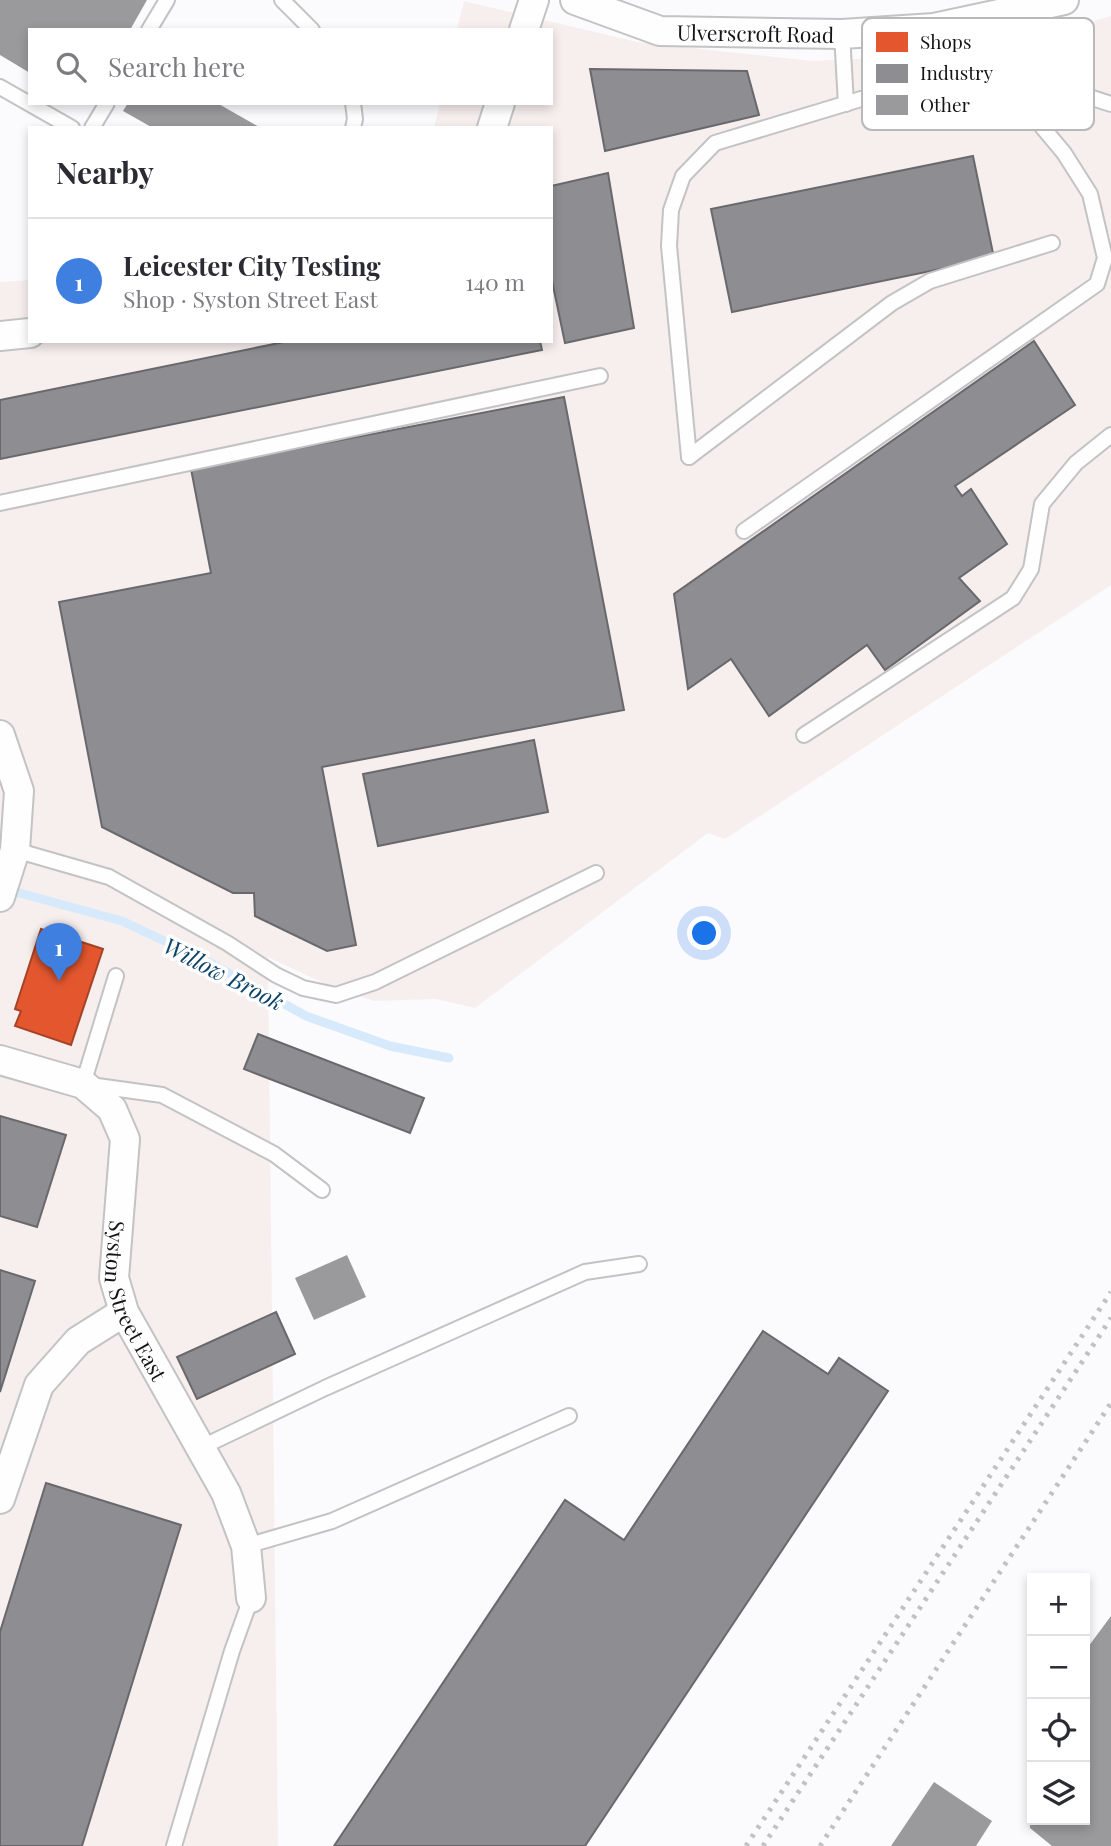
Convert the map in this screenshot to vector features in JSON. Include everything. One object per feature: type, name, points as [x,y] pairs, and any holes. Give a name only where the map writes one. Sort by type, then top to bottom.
[{"type":"street","points":[[525,28],[534,0]]},
{"type":"street","name":"Ulverscroft Road","points":[[575,0],[660,31],[862,33]]},
{"type":"street","name":"Ulverscroft Road","points":[[980,18],[1064,0]]},
{"type":"street","points":[[493,126],[499,105]]},
{"type":"street","points":[[0,336],[28,333]]},
{"type":"street","points":[[0,735],[19,791],[15,850],[0,897]]},
{"type":"street","name":"Syston Street East","points":[[0,1060],[83,1084],[112,1109],[125,1139],[114,1278],[124,1312],[226,1493],[246,1546],[251,1598]]},
{"type":"street","points":[[0,1499],[39,1385],[78,1341],[124,1312]]},
{"type":"lane","points":[[150,28],[167,0]]},
{"type":"lane","points":[[282,0],[310,28]]},
{"type":"lane","points":[[842,34],[846,104]]},
{"type":"lane","points":[[0,87],[28,103]]},
{"type":"lane","points":[[862,99],[715,143],[683,176],[671,210],[669,246],[689,457],[892,303],[930,281],[1052,243]]},
{"type":"lane","points":[[1094,99],[1111,104]]},
{"type":"lane","points":[[32,105],[68,126]]},
{"type":"lane","points":[[93,126],[106,105]]},
{"type":"lane","points":[[353,105],[353,126]]},
{"type":"lane","points":[[744,531],[1097,284],[1105,258],[1090,194],[1064,153],[1045,130]]},
{"type":"lane","points":[[0,503],[600,376]]},
{"type":"lane","points":[[804,736],[1013,598],[1031,569],[1042,504],[1076,463],[1111,435]]},
{"type":"lane","points":[[15,850],[109,877],[227,943],[276,975],[303,988],[336,995],[374,982],[596,873]]},
{"type":"lane","points":[[116,976],[83,1084],[162,1095],[274,1154],[322,1190]]},
{"type":"lane","points":[[200,1448],[325,1388],[585,1272],[639,1264]]},
{"type":"lane","points":[[246,1546],[332,1521],[569,1416]]},
{"type":"lane","points":[[174,1846],[232,1651],[251,1598]]},
{"type":"shaded area","points":[[464,1],[637,42],[812,61],[862,59],[862,130],[1094,130],[1094,21],[1111,16],[1111,585],[725,839],[708,833],[475,1008],[436,999],[374,1001],[336,989],[268,957],[278,1846],[0,1846],[0,282],[28,280],[28,343],[553,343],[553,126],[434,126],[440,105],[553,105],[553,28],[457,28]]},
{"type":"building: Shops","points":[[41,929],[103,949],[71,1045],[15,1026],[21,1011],[15,1009]]},
{"type":"building: Industry","points":[[590,69],[747,71],[759,115],[605,151]]},
{"type":"building: Industry","points":[[973,156],[994,258],[732,312],[711,209]]},
{"type":"building: Industry","points":[[608,173],[634,328],[565,343],[553,286],[553,186]]},
{"type":"building: Industry","points":[[1034,341],[1075,405],[955,486],[962,496],[971,489],[1007,544],[959,578],[980,601],[885,670],[867,645],[769,716],[731,659],[688,689],[674,594]]},
{"type":"building: Industry","points":[[279,343],[540,343],[542,350],[0,459],[0,400]]},
{"type":"building: Industry","points":[[564,397],[624,710],[322,767],[356,945],[327,951],[255,916],[254,893],[233,893],[102,827],[59,602],[211,573],[191,469]]},
{"type":"building: Industry","points":[[534,740],[548,812],[378,846],[363,774]]},
{"type":"building: Industry","points":[[258,1034],[424,1098],[410,1133],[244,1069]]},
{"type":"building: Industry","points":[[0,1116],[66,1135],[37,1227],[0,1216]]},
{"type":"building: Industry","points":[[0,1270],[35,1281],[0,1392]]},
{"type":"building: Industry","points":[[276,1312],[295,1354],[197,1399],[177,1357]]},
{"type":"building: Industry","points":[[763,1331],[828,1374],[839,1358],[888,1391],[585,1846],[334,1846],[565,1500],[624,1540]]},
{"type":"building: Industry","points":[[46,1483],[181,1525],[82,1846],[0,1846],[0,1632]]},
{"type":"building: Other","points":[[0,0],[147,0],[131,28],[28,28],[28,72],[0,55]]},
{"type":"building: Other","points":[[127,105],[221,105],[257,126],[149,126],[123,111]]},
{"type":"building: Other","points":[[347,1255],[366,1297],[314,1320],[295,1278]]},
{"type":"building: Other","points":[[1111,1616],[1111,1846],[1052,1846],[1030,1825],[1090,1825],[1090,1644]]},
{"type":"building: Other","points":[[934,1782],[992,1821],[976,1846],[891,1846]]},
{"type":"waterway","name":"Willow Brook","points":[[5,889],[122,921],[207,961],[306,1016],[390,1046],[449,1058]]},
{"type":"railway","points":[[746,1846],[1111,1292]]},
{"type":"railway","points":[[763,1846],[1111,1318]]},
{"type":"railway","points":[[820,1846],[1111,1403]]},
{"type":"place","name":"Leicester City Testing","points":[[59,981]]}]
